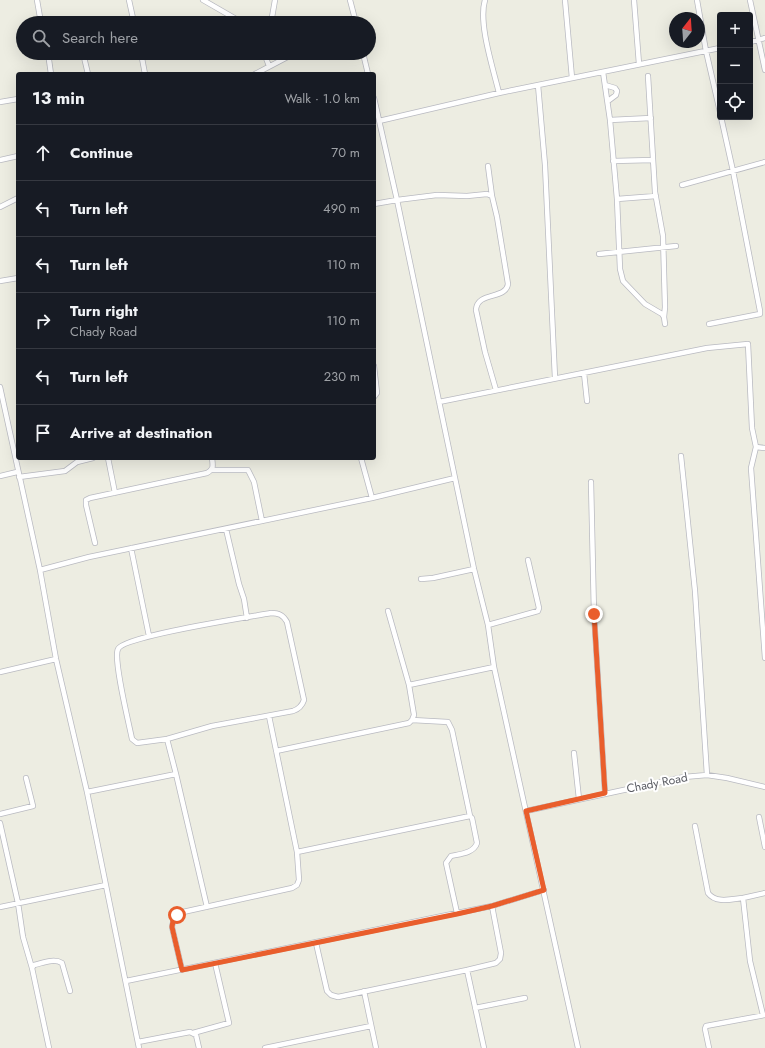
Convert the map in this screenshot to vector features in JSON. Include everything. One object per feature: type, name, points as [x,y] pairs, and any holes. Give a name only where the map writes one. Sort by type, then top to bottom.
[{"type":"street","points":[[37,0],[40,16]]},
{"type":"street","points":[[130,0],[133,16]]},
{"type":"street","points":[[203,0],[231,16]]},
{"type":"street","points":[[272,16],[275,0]]},
{"type":"street","points":[[350,0],[353,16]]},
{"type":"street","points":[[486,0],[483,20],[498,93]]},
{"type":"street","points":[[565,0],[572,78]]},
{"type":"street","points":[[634,0],[639,64]]},
{"type":"street","points":[[697,0],[706,51],[717,99]]},
{"type":"street","points":[[750,0],[765,70]]},
{"type":"street","points":[[753,41],[765,38]]},
{"type":"street","points":[[379,121],[498,93],[717,49]]},
{"type":"street","points":[[49,60],[51,72]]},
{"type":"street","points":[[85,60],[88,72]]},
{"type":"street","points":[[142,60],[145,72]]},
{"type":"street","points":[[267,60],[269,66]]},
{"type":"street","points":[[258,72],[281,60]]},
{"type":"street","points":[[365,60],[368,72]]},
{"type":"street","points":[[603,72],[608,101],[617,198],[620,269],[623,281],[645,304],[662,314],[664,317]]},
{"type":"street","points":[[648,76],[656,196],[663,236],[665,324]]},
{"type":"street","points":[[538,85],[545,165],[555,378]]},
{"type":"street","points":[[605,85],[615,88],[617,91],[616,96],[608,101]]},
{"type":"street","points":[[0,102],[16,99]]},
{"type":"street","points":[[376,111],[397,200],[474,569],[488,625],[494,667],[578,1048]]},
{"type":"street","points":[[610,120],[651,118]]},
{"type":"street","points":[[709,324],[760,314],[733,171],[722,120]]},
{"type":"street","points":[[0,160],[16,156]]},
{"type":"street","points":[[613,161],[653,160]]},
{"type":"street","points":[[682,184],[765,162]]},
{"type":"street","points":[[488,166],[508,284],[504,291],[480,300],[476,304],[476,310],[485,352],[496,390]]},
{"type":"street","points":[[376,204],[437,195],[467,196],[487,194],[492,196]]},
{"type":"street","points":[[617,198],[656,196]]},
{"type":"street","points":[[0,208],[16,199]]},
{"type":"street","points":[[599,254],[676,246]]},
{"type":"street","points":[[0,281],[16,278]]},
{"type":"street","points":[[439,402],[707,348],[748,344],[752,428],[756,447],[751,468],[765,658]]},
{"type":"street","points":[[584,373],[587,401]]},
{"type":"street","points":[[0,387],[18,475],[40,570],[56,659],[87,792],[139,1048]]},
{"type":"street","points":[[756,447],[765,448]]},
{"type":"street","points":[[681,456],[695,591],[706,775]]},
{"type":"street","points":[[0,476],[65,471],[76,462],[84,460]]},
{"type":"street","points":[[108,460],[115,493]]},
{"type":"street","points":[[212,460],[212,470]]},
{"type":"street","points":[[362,460],[372,498]]},
{"type":"street","points":[[95,543],[86,506],[86,500],[184,479],[207,473],[212,470],[248,470],[254,482],[262,521]]},
{"type":"street","points":[[40,570],[132,548],[372,498],[455,478]]},
{"type":"street","points":[[591,482],[594,614],[605,793]]},
{"type":"street","points":[[226,528],[244,599],[247,618]]},
{"type":"street","points":[[132,548],[149,636]]},
{"type":"street","points":[[488,625],[538,611],[539,608],[528,560]]},
{"type":"street","points":[[421,579],[433,578],[474,569]]},
{"type":"street","points":[[276,751],[409,723],[412,720],[414,716],[410,685],[388,612]]},
{"type":"street","points":[[277,613],[283,616],[287,622],[304,700],[299,709],[212,726],[167,739],[137,743],[132,739],[116,655],[119,648],[124,644],[149,636],[247,618],[277,613]]},
{"type":"street","points":[[0,672],[56,659]]},
{"type":"street","points":[[410,685],[494,667]]},
{"type":"street","points":[[182,970],[172,927],[173,921],[177,915],[183,912],[292,888],[297,885],[299,880],[297,852],[269,716]]},
{"type":"street","points":[[412,720],[448,722],[452,730],[477,843],[473,850],[451,856],[446,863],[457,914]]},
{"type":"street","points":[[167,739],[206,907]]},
{"type":"street","points":[[574,753],[579,799]]},
{"type":"street","points":[[87,792],[176,774]]},
{"type":"street","name":"Chady Road","points":[[526,811],[684,777],[706,775],[727,778],[765,787]]},
{"type":"street","points":[[0,814],[33,806],[26,778]]},
{"type":"street","points":[[297,852],[470,816]]},
{"type":"street","points":[[759,817],[765,847]]},
{"type":"street","points":[[0,823],[18,903],[22,937],[32,968],[48,1048]]},
{"type":"street","points":[[695,826],[708,893],[715,899],[721,900],[743,898],[765,893]]},
{"type":"street","points":[[0,907],[106,885]]},
{"type":"street","points":[[126,981],[457,914],[492,906],[544,890]]},
{"type":"street","points":[[708,1048],[705,1029],[706,1026],[764,1015],[750,961],[743,898]]},
{"type":"street","points":[[316,943],[327,991],[331,995],[338,997],[467,970],[496,963],[500,958],[501,953],[492,906]]},
{"type":"street","points":[[32,968],[34,965],[54,961],[62,963],[70,991]]},
{"type":"street","points":[[138,1042],[190,1032],[193,1033],[229,1023],[215,963]]},
{"type":"street","points":[[467,970],[484,1048]]},
{"type":"street","points":[[364,991],[376,1048]]},
{"type":"street","points":[[475,1008],[525,998]]},
{"type":"street","points":[[266,1048],[371,1026]]},
{"type":"street","points":[[193,1033],[196,1035],[199,1048]]},
{"type":"route","points":[[177,915],[173,921],[172,927],[182,970],[457,914],[492,906],[544,890],[526,811],[605,793],[594,614]]}]
